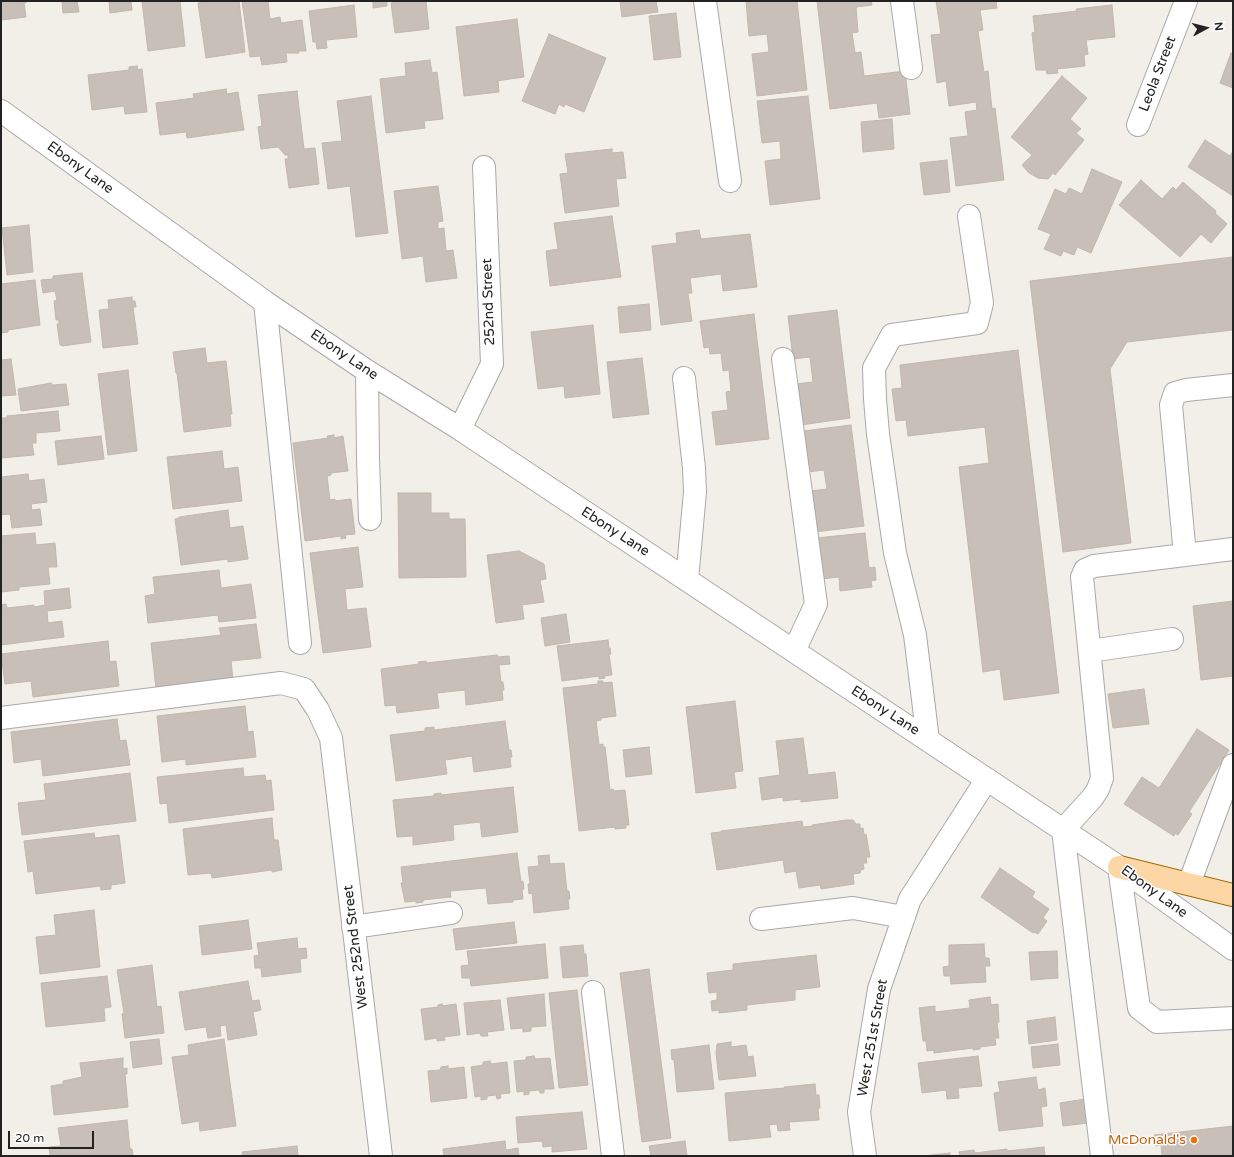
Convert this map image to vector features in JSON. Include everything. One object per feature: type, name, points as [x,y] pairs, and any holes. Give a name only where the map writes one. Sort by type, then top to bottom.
[{"type":"main road","points":[[1119,867],[1233,895]]},
{"type":"street","points":[[705,1],[730,181]]},
{"type":"street","points":[[902,1],[910,68]]},
{"type":"street","name":"Leola Street","points":[[1138,125],[1186,1]]},
{"type":"street","name":"Ebony Lane","points":[[1,110],[265,302],[367,371],[460,429],[1119,867],[1233,949]]},
{"type":"street","name":"252nd Street","points":[[460,429],[492,364],[484,167]]},
{"type":"street","points":[[928,740],[915,635],[895,553],[878,434],[874,368],[892,335],[977,323],[982,302],[969,216]]},
{"type":"street","points":[[265,302],[300,643]]},
{"type":"street","points":[[783,359],[816,604],[794,651]]},
{"type":"street","points":[[367,371],[370,519]]},
{"type":"street","points":[[684,378],[694,468],[695,492],[688,580]]},
{"type":"street","points":[[1185,554],[1171,405],[1175,393],[1186,390],[1233,385]]},
{"type":"street","points":[[1102,1156],[1063,830],[1093,797],[1102,778],[1082,577],[1086,570],[1094,566],[1233,549]]},
{"type":"street","points":[[1090,651],[1172,639]]},
{"type":"street","name":"West 252nd Street","points":[[1,718],[281,683],[304,689],[318,710],[331,738],[381,1156]]},
{"type":"street","points":[[1189,884],[1233,765]]},
{"type":"street","name":"West 251st Street","points":[[865,1156],[859,1112],[879,989],[910,899],[987,779]]},
{"type":"street","points":[[1119,867],[1139,1008],[1157,1022],[1233,1018]]},
{"type":"street","points":[[761,919],[853,908],[904,917]]},
{"type":"street","points":[[353,927],[451,913]]},
{"type":"street","points":[[593,992],[613,1156]]},
{"type":"building","points":[[1,1],[26,1],[26,3],[24,3],[26,17],[1,20]]},
{"type":"building","points":[[62,1],[77,1],[79,12],[63,13]]},
{"type":"building","points":[[109,1],[131,1],[132,10],[110,13]]},
{"type":"building","points":[[142,1],[180,1],[185,46],[148,51]]},
{"type":"building","points":[[212,1],[239,1],[245,52],[206,58],[198,3]]},
{"type":"building","points":[[242,1],[268,1],[270,19],[280,17],[281,23],[302,20],[306,51],[298,51],[299,53],[286,53],[287,62],[262,65],[260,56],[250,57]]},
{"type":"building","points":[[373,1],[387,1],[387,6],[373,8]]},
{"type":"building","points":[[426,1],[429,29],[395,33],[391,3]]},
{"type":"building","points":[[620,1],[656,1],[658,12],[622,17]]},
{"type":"building","points":[[746,1],[797,1],[807,90],[757,96],[752,54],[769,52],[767,34],[749,36]]},
{"type":"building","points":[[817,1],[871,1],[872,5],[856,7],[858,32],[852,33],[855,53],[861,52],[864,76],[905,71],[910,114],[879,118],[877,103],[830,109]]},
{"type":"building","points":[[936,1],[996,1],[997,8],[980,10],[983,30],[978,31],[984,72],[988,71],[992,109],[995,108],[1004,180],[956,186],[950,138],[968,136],[965,112],[977,110],[976,102],[949,106],[946,81],[937,83],[931,35],[941,34]]},
{"type":"building","points":[[354,5],[357,37],[326,40],[327,48],[317,49],[316,42],[313,42],[309,11]]},
{"type":"building","points":[[1112,5],[1115,37],[1086,40],[1088,54],[1084,55],[1085,66],[1057,69],[1058,73],[1047,74],[1046,70],[1036,70],[1032,33],[1035,32],[1033,16]]},
{"type":"building","points":[[676,13],[681,57],[654,60],[649,16]]},
{"type":"building","points":[[517,19],[524,77],[496,81],[498,81],[499,92],[464,96],[456,27]]},
{"type":"building","points":[[549,34],[606,58],[584,112],[565,104],[564,107],[559,104],[555,114],[522,101]]},
{"type":"building","points":[[1231,53],[1233,54],[1233,88],[1220,83]]},
{"type":"building","points":[[430,60],[432,73],[437,72],[443,119],[424,121],[425,128],[386,133],[380,79],[406,76],[405,63]]},
{"type":"building","points":[[137,66],[138,70],[142,69],[147,112],[125,114],[124,106],[92,110],[88,75],[129,70],[129,67]]},
{"type":"building","points":[[1062,76],[1087,98],[1070,119],[1081,129],[1076,133],[1084,140],[1055,175],[1053,173],[1048,179],[1038,178],[1029,173],[1022,165],[1032,155],[1011,137]]},
{"type":"building","points":[[226,89],[227,94],[238,92],[244,130],[187,138],[186,132],[160,135],[156,103],[194,98],[193,94]]},
{"type":"building","points":[[297,91],[304,149],[315,148],[319,184],[289,188],[285,159],[288,159],[288,155],[285,155],[278,147],[261,149],[258,127],[262,126],[258,95]]},
{"type":"building","points":[[371,96],[388,233],[356,237],[350,186],[328,189],[322,143],[342,141],[337,101]]},
{"type":"building","points":[[808,96],[820,199],[770,205],[765,161],[781,159],[780,141],[762,143],[757,101]]},
{"type":"building","points":[[892,119],[894,149],[863,152],[861,122]]},
{"type":"building","points":[[1205,140],[1230,156],[1233,151],[1233,196],[1188,167]]},
{"type":"building","points":[[612,149],[612,153],[623,152],[626,178],[616,179],[619,206],[565,213],[560,174],[568,173],[565,154]]},
{"type":"building","points":[[947,160],[950,192],[924,195],[920,163]]},
{"type":"building","points":[[1092,169],[1122,182],[1091,253],[1077,247],[1074,255],[1063,251],[1061,256],[1044,249],[1051,234],[1038,229],[1055,189],[1066,194],[1069,188],[1082,194]]},
{"type":"building","points":[[1141,180],[1162,199],[1173,187],[1176,190],[1183,182],[1216,211],[1215,213],[1227,224],[1211,243],[1201,234],[1180,257],[1119,205]]},
{"type":"building","points":[[438,186],[443,221],[438,222],[438,229],[444,228],[446,251],[453,250],[457,278],[426,282],[423,256],[402,259],[394,191]]},
{"type":"building","points":[[612,216],[621,277],[550,286],[546,251],[558,249],[554,223]]},
{"type":"building","points":[[29,225],[33,272],[7,275],[2,228]]},
{"type":"building","points":[[699,230],[701,239],[750,234],[757,287],[723,291],[721,274],[690,278],[692,293],[688,293],[692,321],[661,325],[652,246],[677,243],[676,233]]},
{"type":"building","points":[[1233,257],[1233,330],[1127,342],[1110,369],[1131,543],[1063,552],[1030,281]]},
{"type":"building","points":[[82,273],[91,342],[62,346],[60,345],[57,324],[59,324],[59,320],[56,320],[54,301],[57,300],[55,291],[43,293],[41,280],[53,279],[53,276]]},
{"type":"building","points":[[35,280],[40,325],[8,330],[8,332],[1,333],[1,284]]},
{"type":"building","points":[[132,297],[132,301],[135,301],[136,307],[133,307],[138,344],[103,348],[99,310],[109,309],[108,300]]},
{"type":"building","points":[[649,304],[651,330],[620,333],[618,307]]},
{"type":"building","points":[[837,310],[850,418],[801,425],[796,384],[813,382],[810,357],[793,359],[788,316]]},
{"type":"building","points":[[754,314],[769,439],[716,445],[712,412],[728,410],[726,392],[731,391],[729,370],[723,371],[721,353],[710,354],[709,347],[704,348],[700,321]]},
{"type":"building","points":[[593,325],[600,394],[565,398],[564,386],[538,389],[531,332]]},
{"type":"building","points":[[205,348],[207,363],[226,361],[232,414],[230,414],[231,426],[184,432],[173,352]]},
{"type":"building","points":[[1018,350],[1059,693],[1004,700],[1000,669],[983,672],[959,467],[989,463],[985,427],[908,436],[906,420],[896,421],[892,389],[902,388],[900,365]]},
{"type":"building","points":[[642,358],[649,414],[613,418],[607,362]]},
{"type":"building","points":[[11,359],[16,395],[1,396],[1,360]]},
{"type":"building","points":[[128,370],[137,451],[108,455],[98,374]]},
{"type":"building","points":[[51,383],[52,385],[66,384],[69,405],[21,411],[18,389]]},
{"type":"building","points":[[58,411],[60,431],[36,433],[36,443],[32,443],[34,455],[1,458],[1,418],[7,418],[7,416]]},
{"type":"building","points":[[851,425],[864,526],[815,532],[810,491],[827,489],[824,470],[808,472],[803,431]]},
{"type":"building","points":[[334,435],[334,438],[343,436],[348,471],[331,473],[331,475],[327,476],[330,500],[335,499],[335,501],[351,499],[355,534],[345,535],[346,538],[341,539],[341,536],[305,541],[293,443],[328,438],[327,436]]},
{"type":"building","points":[[101,436],[104,459],[58,465],[55,441]]},
{"type":"building","points":[[222,451],[224,469],[238,467],[242,501],[173,509],[167,457]]},
{"type":"building","points":[[28,474],[29,481],[44,479],[47,502],[31,504],[32,510],[40,509],[42,525],[12,528],[10,514],[1,515],[1,477]]},
{"type":"building","points":[[398,493],[431,493],[431,513],[449,513],[449,519],[465,519],[466,577],[399,578]]},
{"type":"building","points":[[228,510],[230,528],[243,526],[248,559],[228,562],[228,559],[181,565],[175,519],[179,517]]},
{"type":"building","points":[[35,533],[36,545],[55,543],[57,567],[48,567],[50,584],[19,587],[19,590],[1,592],[1,536]]},
{"type":"building","points":[[865,533],[869,568],[875,567],[876,580],[871,581],[872,587],[840,591],[839,577],[821,579],[816,538]]},
{"type":"building","points":[[358,547],[363,587],[345,589],[347,610],[366,608],[371,647],[323,653],[310,553]]},
{"type":"building","points":[[519,551],[544,564],[546,579],[540,580],[544,602],[522,605],[524,619],[496,623],[487,555]]},
{"type":"building","points":[[219,570],[221,588],[251,584],[256,618],[219,622],[218,615],[148,623],[145,596],[155,594],[153,577]]},
{"type":"building","points":[[69,588],[71,608],[47,611],[48,623],[62,621],[64,637],[1,645],[1,605],[6,604],[7,608],[45,605],[44,591]]},
{"type":"building","points":[[1233,601],[1233,676],[1201,680],[1193,606]]},
{"type":"building","points":[[566,614],[570,642],[545,646],[541,618]]},
{"type":"building","points":[[256,624],[261,658],[231,661],[233,680],[156,689],[151,643],[221,635],[219,628]]},
{"type":"building","points":[[608,640],[611,654],[609,654],[612,675],[604,676],[605,678],[599,679],[599,676],[562,681],[557,646]]},
{"type":"building","points":[[108,641],[110,662],[116,661],[119,686],[33,697],[31,681],[5,684],[1,654]]},
{"type":"building","points":[[497,655],[498,657],[509,656],[510,664],[499,665],[501,682],[503,682],[504,690],[502,690],[503,700],[466,705],[465,690],[437,693],[439,708],[397,713],[396,705],[385,706],[381,669],[419,664],[418,662],[426,661],[426,663]]},
{"type":"building","points":[[598,681],[603,681],[603,683],[612,682],[616,716],[601,718],[601,720],[596,721],[599,745],[603,744],[603,747],[605,747],[610,790],[625,790],[629,825],[626,825],[626,828],[615,829],[615,827],[579,831],[563,688],[598,684]]},
{"type":"building","points":[[1144,689],[1149,724],[1113,728],[1108,694]]},
{"type":"building","points":[[735,701],[743,771],[734,772],[736,788],[696,793],[686,707]]},
{"type":"building","points":[[245,706],[248,732],[253,731],[256,757],[186,765],[186,759],[162,762],[157,716]]},
{"type":"building","points":[[117,719],[120,741],[126,740],[130,765],[43,776],[41,759],[14,763],[11,732]]},
{"type":"building","points":[[505,721],[509,750],[511,750],[512,757],[510,757],[511,767],[474,772],[472,756],[445,760],[447,774],[396,781],[390,735],[425,731],[425,728],[434,727],[434,730]]},
{"type":"building","points":[[1197,729],[1229,750],[1189,812],[1192,814],[1178,835],[1175,833],[1174,836],[1124,804],[1142,777],[1159,788]]},
{"type":"building","points":[[803,738],[808,775],[835,772],[838,798],[801,802],[801,799],[783,801],[783,797],[762,800],[759,778],[780,775],[776,741]]},
{"type":"building","points":[[649,747],[652,774],[626,777],[623,750]]},
{"type":"building","points":[[243,768],[244,777],[265,775],[266,781],[271,780],[274,810],[169,823],[167,803],[160,804],[157,777]]},
{"type":"building","points":[[130,773],[136,821],[22,835],[18,803],[46,800],[44,784]]},
{"type":"building","points":[[513,787],[518,832],[482,837],[480,822],[453,825],[454,840],[413,845],[413,836],[397,837],[393,800],[434,796],[434,794],[441,793],[441,795]]},
{"type":"building","points":[[272,818],[274,840],[278,840],[282,870],[212,878],[211,873],[188,875],[183,829]]},
{"type":"building","points":[[853,820],[856,824],[860,824],[860,829],[863,828],[864,835],[866,834],[870,857],[866,857],[867,863],[863,863],[864,869],[861,870],[860,873],[853,874],[854,884],[821,889],[820,885],[799,888],[796,871],[785,873],[783,860],[717,870],[711,833],[802,821],[803,827]]},
{"type":"building","points":[[94,833],[95,838],[119,835],[125,883],[111,885],[111,889],[101,890],[100,886],[36,894],[33,871],[28,872],[24,841]]},
{"type":"building","points":[[517,853],[521,882],[523,881],[523,899],[513,900],[513,902],[488,904],[486,888],[450,891],[451,897],[423,900],[423,902],[416,903],[416,901],[405,902],[401,883],[403,883],[401,867]]},
{"type":"building","points":[[549,855],[550,864],[564,863],[567,891],[569,891],[570,899],[568,899],[569,909],[534,913],[532,893],[529,894],[528,884],[530,884],[528,867],[539,866],[538,856]]},
{"type":"building","points":[[1000,868],[1035,892],[1032,897],[1049,909],[1043,918],[1047,921],[1038,934],[1033,933],[981,897]]},
{"type":"building","points":[[94,910],[100,967],[40,974],[36,937],[56,935],[54,915]]},
{"type":"building","points":[[248,920],[252,949],[202,955],[199,926]]},
{"type":"building","points":[[514,922],[517,943],[456,950],[453,929]]},
{"type":"building","points":[[297,938],[298,949],[306,948],[307,958],[300,959],[301,972],[262,977],[261,968],[255,968],[254,956],[259,955],[257,943]]},
{"type":"building","points":[[545,944],[548,978],[471,986],[470,978],[462,978],[461,966],[469,965],[467,951]]},
{"type":"building","points":[[984,944],[985,958],[989,958],[990,966],[985,966],[986,982],[951,984],[950,976],[944,976],[943,967],[949,966],[949,945]]},
{"type":"building","points":[[583,945],[584,954],[586,954],[588,976],[563,978],[560,947]]},
{"type":"building","points":[[1057,951],[1058,978],[1031,980],[1029,952]]},
{"type":"building","points":[[816,955],[820,987],[795,990],[795,1000],[747,1005],[747,1010],[719,1013],[719,1010],[712,1011],[711,1001],[717,1000],[717,992],[709,993],[707,973],[733,970],[733,964]]},
{"type":"building","points":[[152,965],[157,1007],[161,1006],[164,1033],[125,1038],[122,1014],[124,1013],[117,970]]},
{"type":"building","points":[[649,969],[671,1138],[642,1142],[620,973]]},
{"type":"building","points":[[107,976],[111,1007],[104,1008],[105,1021],[46,1027],[41,983]]},
{"type":"building","points":[[248,981],[252,1001],[259,1000],[261,1010],[253,1012],[257,1035],[228,1040],[226,1025],[220,1026],[221,1036],[208,1038],[206,1027],[185,1030],[179,992]]},
{"type":"building","points":[[577,990],[588,1085],[559,1088],[549,993]]},
{"type":"building","points":[[544,994],[546,1026],[531,1027],[531,1031],[523,1032],[523,1028],[511,1029],[507,998]]},
{"type":"building","points":[[990,997],[991,1005],[998,1004],[999,1022],[997,1023],[999,1038],[995,1038],[996,1045],[980,1047],[980,1049],[973,1050],[973,1048],[934,1053],[934,1050],[927,1051],[926,1041],[923,1041],[919,1008],[935,1006],[935,1012],[970,1008],[969,1000]]},
{"type":"building","points":[[500,1000],[504,1030],[487,1032],[488,1036],[481,1036],[480,1033],[467,1035],[464,1003]]},
{"type":"building","points":[[442,1004],[442,1006],[456,1004],[460,1035],[444,1037],[445,1040],[437,1041],[437,1038],[425,1040],[421,1009],[438,1007],[438,1005]]},
{"type":"building","points":[[1055,1017],[1057,1040],[1029,1044],[1027,1021]]},
{"type":"building","points":[[159,1039],[162,1064],[133,1068],[130,1042]]},
{"type":"building","points":[[224,1039],[236,1126],[200,1131],[199,1121],[182,1124],[172,1057],[189,1055],[188,1045]]},
{"type":"building","points":[[731,1042],[731,1047],[746,1045],[748,1057],[753,1056],[756,1076],[719,1080],[716,1053],[717,1044]]},
{"type":"building","points":[[1058,1044],[1060,1065],[1033,1068],[1031,1047]]},
{"type":"building","points":[[709,1045],[714,1089],[677,1092],[674,1059],[672,1060],[671,1050]]},
{"type":"building","points":[[534,1056],[535,1059],[550,1058],[554,1089],[544,1089],[544,1093],[540,1093],[539,1090],[529,1091],[529,1094],[524,1095],[524,1091],[517,1092],[514,1061],[526,1060],[526,1057]]},
{"type":"building","points":[[978,1056],[982,1086],[958,1088],[959,1098],[947,1099],[946,1090],[922,1093],[918,1063]]},
{"type":"building","points":[[123,1058],[123,1069],[127,1068],[127,1074],[125,1074],[128,1107],[54,1115],[51,1086],[63,1084],[63,1081],[82,1077],[80,1063]]},
{"type":"building","points":[[490,1061],[491,1064],[507,1062],[510,1093],[500,1094],[501,1098],[497,1099],[496,1095],[487,1096],[487,1099],[481,1100],[481,1096],[475,1097],[471,1067],[483,1065],[483,1062]]},
{"type":"building","points":[[448,1066],[448,1069],[464,1067],[467,1098],[431,1102],[428,1071],[440,1070],[441,1067]]},
{"type":"building","points":[[1036,1077],[1038,1090],[1045,1088],[1047,1106],[1041,1107],[1043,1126],[999,1131],[994,1093],[1000,1092],[998,1082]]},
{"type":"building","points":[[815,1084],[816,1095],[819,1095],[819,1120],[789,1122],[790,1130],[778,1131],[777,1124],[769,1125],[771,1137],[729,1141],[725,1093]]},
{"type":"building","points":[[1085,1099],[1088,1123],[1063,1126],[1060,1103]]},
{"type":"building","points":[[582,1112],[587,1149],[552,1152],[552,1146],[543,1147],[542,1141],[518,1143],[516,1117]]},
{"type":"building","points":[[127,1120],[130,1149],[132,1149],[133,1156],[50,1156],[49,1147],[61,1146],[58,1128]]},
{"type":"building","name":"McDonald's","points":[[1233,1126],[1233,1156],[1162,1156],[1161,1145],[1156,1146],[1154,1135]]},
{"type":"building","points":[[505,1141],[506,1150],[518,1148],[519,1156],[444,1156],[443,1149]]},
{"type":"building","points":[[685,1141],[687,1156],[651,1156],[649,1146]]},
{"type":"building","points":[[297,1146],[298,1156],[235,1156],[243,1155],[242,1152]]},
{"type":"building","points":[[1044,1147],[1045,1156],[960,1156],[959,1152],[974,1150],[975,1153],[1007,1149],[1007,1151]]},
{"type":"building","points":[[950,1153],[950,1156],[923,1156]]},
{"type":"place","name":"McDonald's","points":[[1194,1140]]}]
